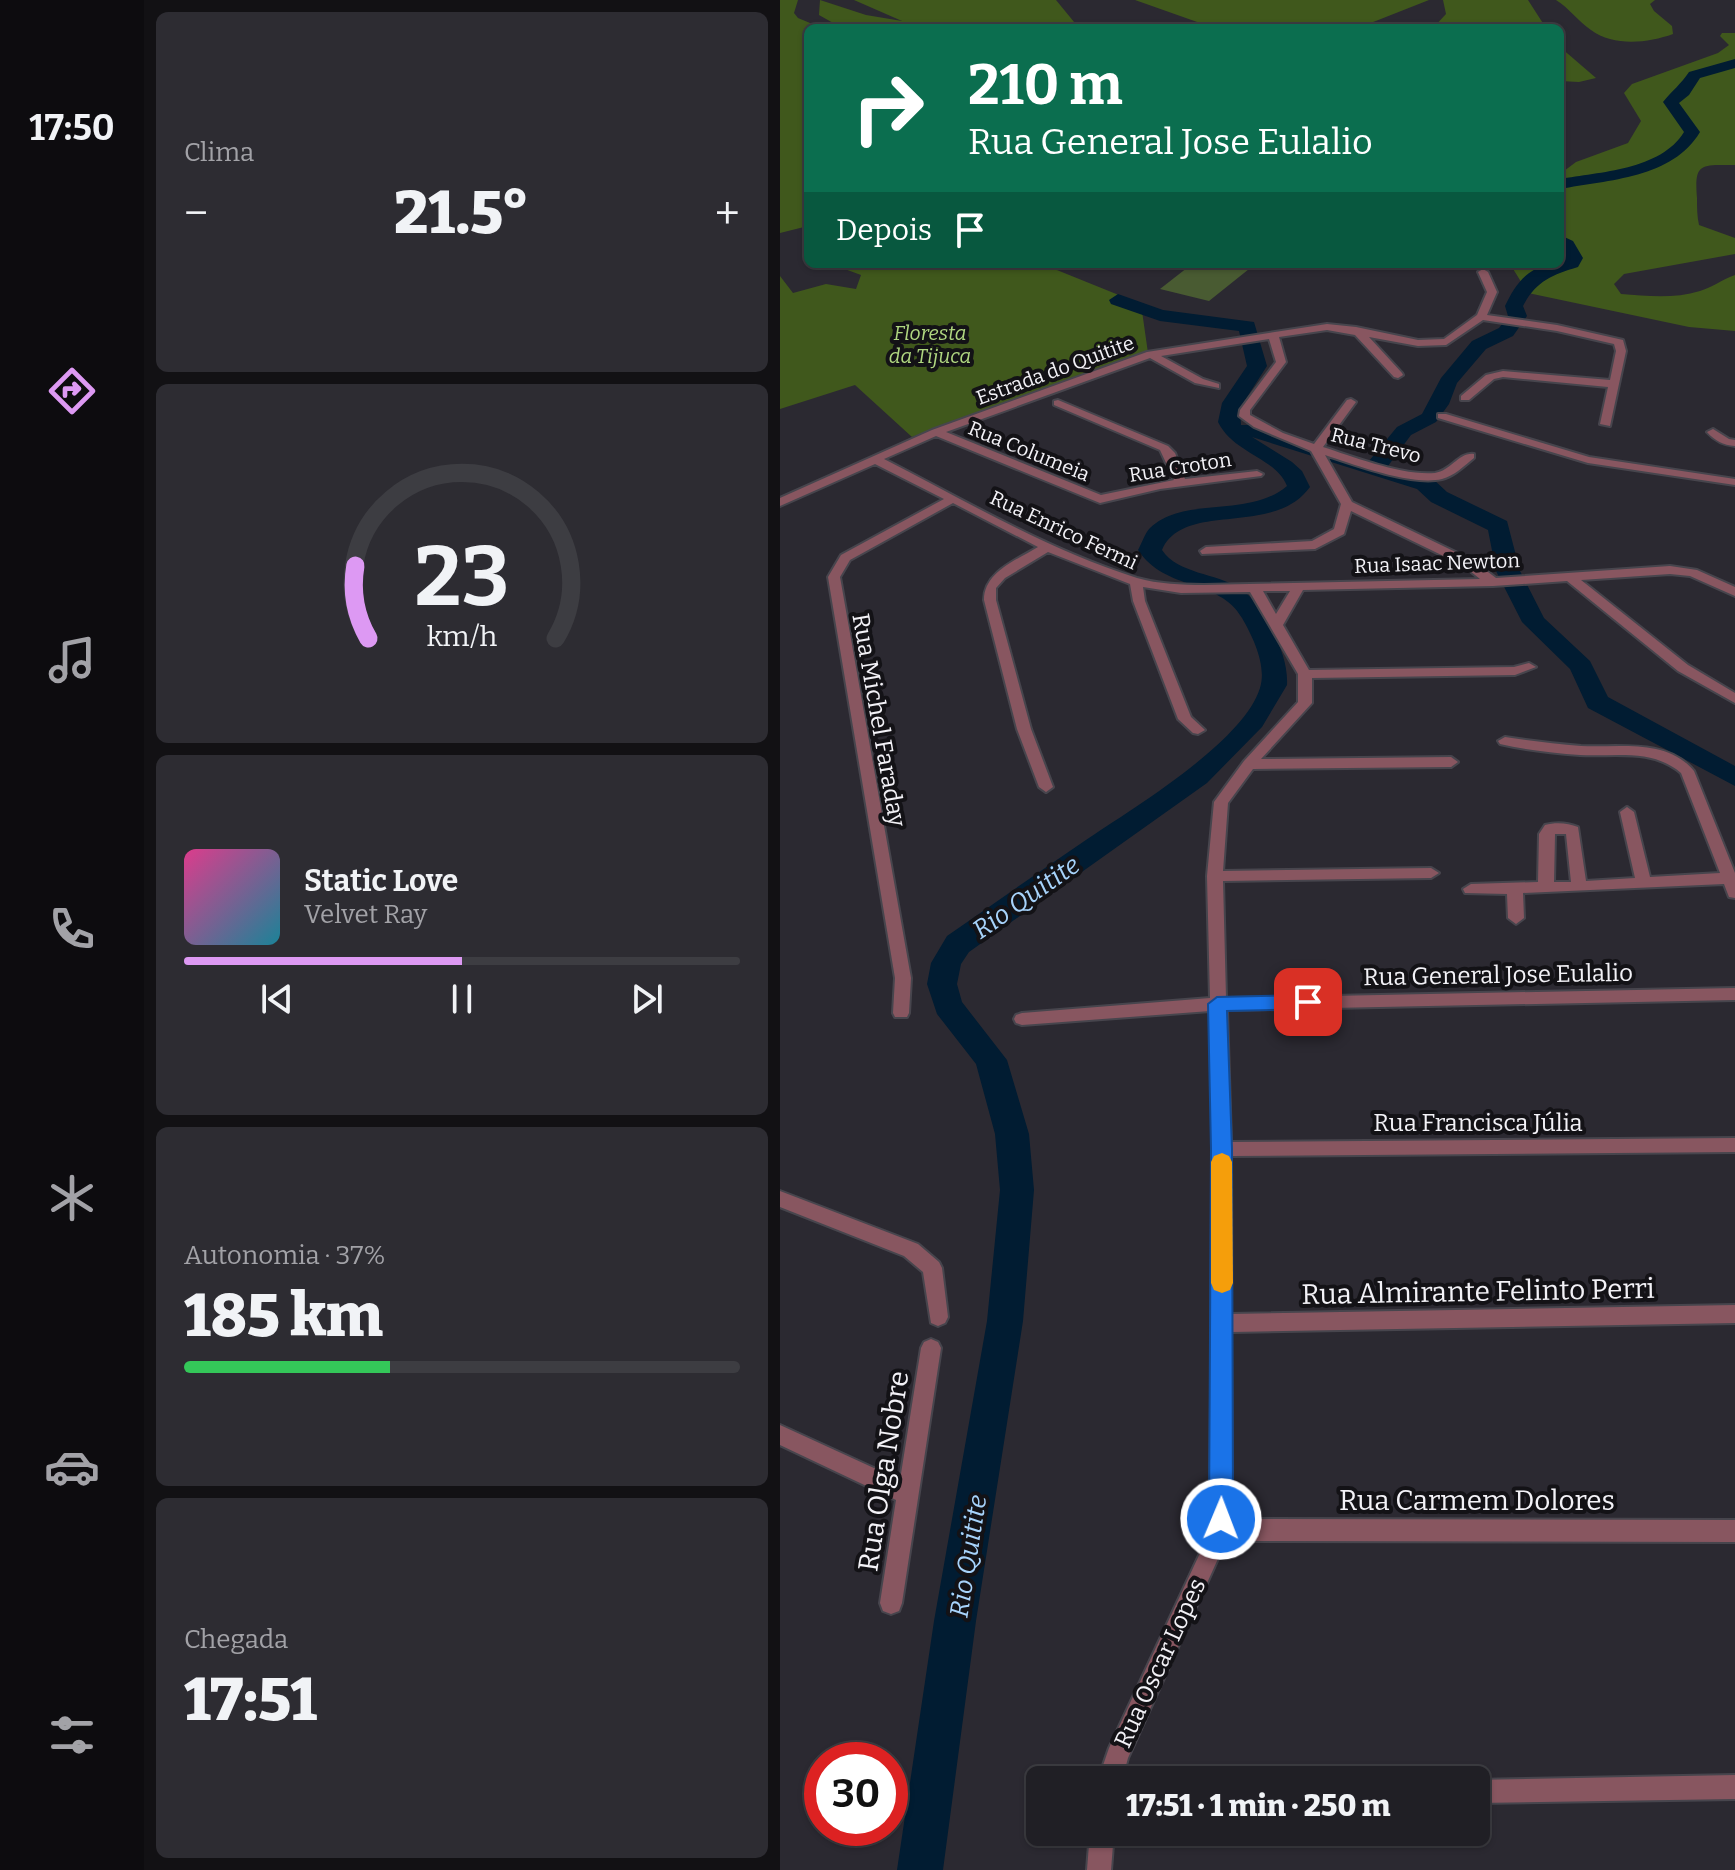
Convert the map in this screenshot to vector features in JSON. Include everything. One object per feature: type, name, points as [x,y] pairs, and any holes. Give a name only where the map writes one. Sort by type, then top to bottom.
[{"type":"street","points":[[1483,272],[1492,292],[1481,317],[1619,342],[1621,351],[1606,424]]},
{"type":"street","name":"Estrada do Quitite","points":[[780,502],[936,432],[1151,354],[1237,338],[1327,327],[1418,343],[1438,343],[1446,342],[1481,317]]},
{"type":"street","points":[[1356,330],[1398,375]]},
{"type":"street","name":"Rua Trevo","points":[[1273,334],[1281,362],[1244,413],[1255,426],[1319,453],[1435,477],[1442,476],[1470,456]]},
{"type":"street","points":[[1151,354],[1199,381],[1215,386]]},
{"type":"street","points":[[1465,398],[1490,377],[1503,374],[1615,384]]},
{"type":"street","points":[[1351,402],[1319,453],[1347,504],[1468,563],[1498,582]]},
{"type":"street","points":[[1058,403],[1164,448],[1181,483]]},
{"type":"street","points":[[1442,416],[1588,460],[1735,482]]},
{"type":"street","name":"Rua Columeia","points":[[936,432],[1095,498],[1108,498]]},
{"type":"street","points":[[1713,432],[1726,442],[1735,443]]},
{"type":"street","name":"Rua Enrico Fermi","points":[[875,459],[1047,547],[1136,582],[1139,601],[1185,719],[1198,730]]},
{"type":"street","name":"Rua Croton","points":[[1108,498],[1181,483],[1257,474]]},
{"type":"street","name":"Rua Michel Faraday","points":[[901,1013],[903,978],[834,577],[845,558],[952,499]]},
{"type":"street","points":[[1206,551],[1315,545],[1340,531],[1347,504]]},
{"type":"street","points":[[1046,787],[1024,729],[990,600],[990,588],[1001,575],[1047,547]]},
{"type":"street","name":"Rua Isaac Newton","points":[[1136,582],[1204,589],[1498,582],[1684,571],[1735,592]]},
{"type":"street","points":[[1570,577],[1683,668],[1735,699]]},
{"type":"street","points":[[1277,624],[1299,586]]},
{"type":"street","points":[[1247,587],[1277,624],[1305,674],[1515,671],[1529,667]]},
{"type":"street","name":"Rua Oscar Lopes","points":[[1116,1766],[1219,1530],[1222,1149],[1215,876],[1219,808],[1249,764],[1305,703],[1305,674]]},
{"type":"street","points":[[1471,889],[1644,884],[1732,886],[1687,771],[1676,762],[1651,752],[1584,751],[1505,741]]},
{"type":"street","points":[[1249,764],[1451,762]]},
{"type":"street","points":[[1627,812],[1644,884]]},
{"type":"street","points":[[1546,888],[1547,834],[1550,829],[1563,828],[1573,831],[1579,887]]},
{"type":"street","points":[[1215,876],[1431,873]]},
{"type":"street","points":[[1515,889],[1516,918]]},
{"type":"street","name":"Rua General Jose Eulalio","points":[[1022,1019],[1217,1004],[1735,994]]},
{"type":"street","name":"Rua Francisca Júlia","points":[[1222,1149],[1735,1145]]},
{"type":"street","points":[[780,1199],[911,1250],[932,1268],[938,1317]]},
{"type":"street","name":"Rua Almirante Felinto Perri","points":[[1222,1323],[1735,1314]]},
{"type":"street","name":"Rua Olga Nobre","points":[[891,1603],[931,1348]]},
{"type":"street","points":[[780,1435],[908,1495]]},
{"type":"street","name":"Rua Carmem Dolores","points":[[1219,1530],[1735,1531]]},
{"type":"street","points":[[1490,1791],[1735,1787]]},
{"type":"street","points":[[1099,1870],[1101,1846]]},
{"type":"green space","points":[[780,0],[798,0],[794,13],[812,24],[804,24],[804,227],[780,233]]},
{"type":"green space","points":[[820,0],[866,15],[902,21],[854,0],[1056,0],[1076,24],[835,24],[819,15]]},
{"type":"green space","points":[[1135,0],[1429,0],[1368,24],[1200,23]]},
{"type":"green space","points":[[1443,0],[1528,0],[1543,24],[1437,24],[1446,14]]},
{"type":"green space","points":[[1556,0],[1655,0],[1650,4],[1672,26],[1673,34],[1631,42],[1610,39],[1591,30]]},
{"type":"green space","points":[[1722,33],[1735,33],[1735,165],[1702,168],[1696,186],[1697,212],[1699,225],[1735,238],[1735,254],[1624,274],[1614,284],[1621,294],[1670,296],[1700,291],[1735,275],[1735,331],[1689,327],[1528,293],[1512,268],[1564,268],[1564,171],[1576,162],[1628,143],[1641,121],[1624,93],[1632,84],[1718,53],[1729,45],[1720,36]]},
{"type":"green space","points":[[1564,50],[1596,78],[1564,81]]},
{"type":"green space","name":"Floresta da Tijuca","points":[[842,268],[1052,268],[1141,304],[1148,353],[912,437],[855,385],[780,409],[780,276],[793,293],[826,284],[856,289],[861,275]]},
{"type":"green space","points":[[1187,268],[1250,268],[1209,301],[1160,289]]},
{"type":"waterway","points":[[1564,183],[1634,169],[1671,155],[1685,145],[1692,132],[1685,118],[1670,102],[1684,92],[1694,75],[1735,63]]},
{"type":"waterway","points":[[1564,243],[1574,258],[1572,263],[1564,266]]},
{"type":"waterway","points":[[1375,468],[1404,431],[1429,418],[1448,382],[1479,345],[1506,332],[1518,316],[1514,306],[1525,287],[1537,276],[1556,268]]},
{"type":"waterway","name":"Rio Quitite","points":[[920,1870],[955,1621],[1005,1321],[1017,1190],[1012,1134],[991,1060],[948,1006],[942,984],[946,963],[958,944],[1197,777],[1263,708],[1274,685],[1274,668],[1253,616],[1243,602],[1214,585],[1168,568],[1157,561],[1150,550],[1158,533],[1172,523],[1262,509],[1282,501],[1299,487],[1294,476],[1244,442],[1234,433],[1229,422],[1230,408],[1257,366],[1247,326],[1160,315],[1118,300]]},
{"type":"waterway","points":[[1248,429],[1425,484],[1439,497],[1499,526],[1508,571],[1534,622],[1581,666],[1597,702],[1735,777]]},
{"type":"slow traffic","points":[[1222,1162],[1222,1283]]},
{"type":"route","points":[[1221,1519],[1222,1149],[1217,1004],[1308,1002]]}]
